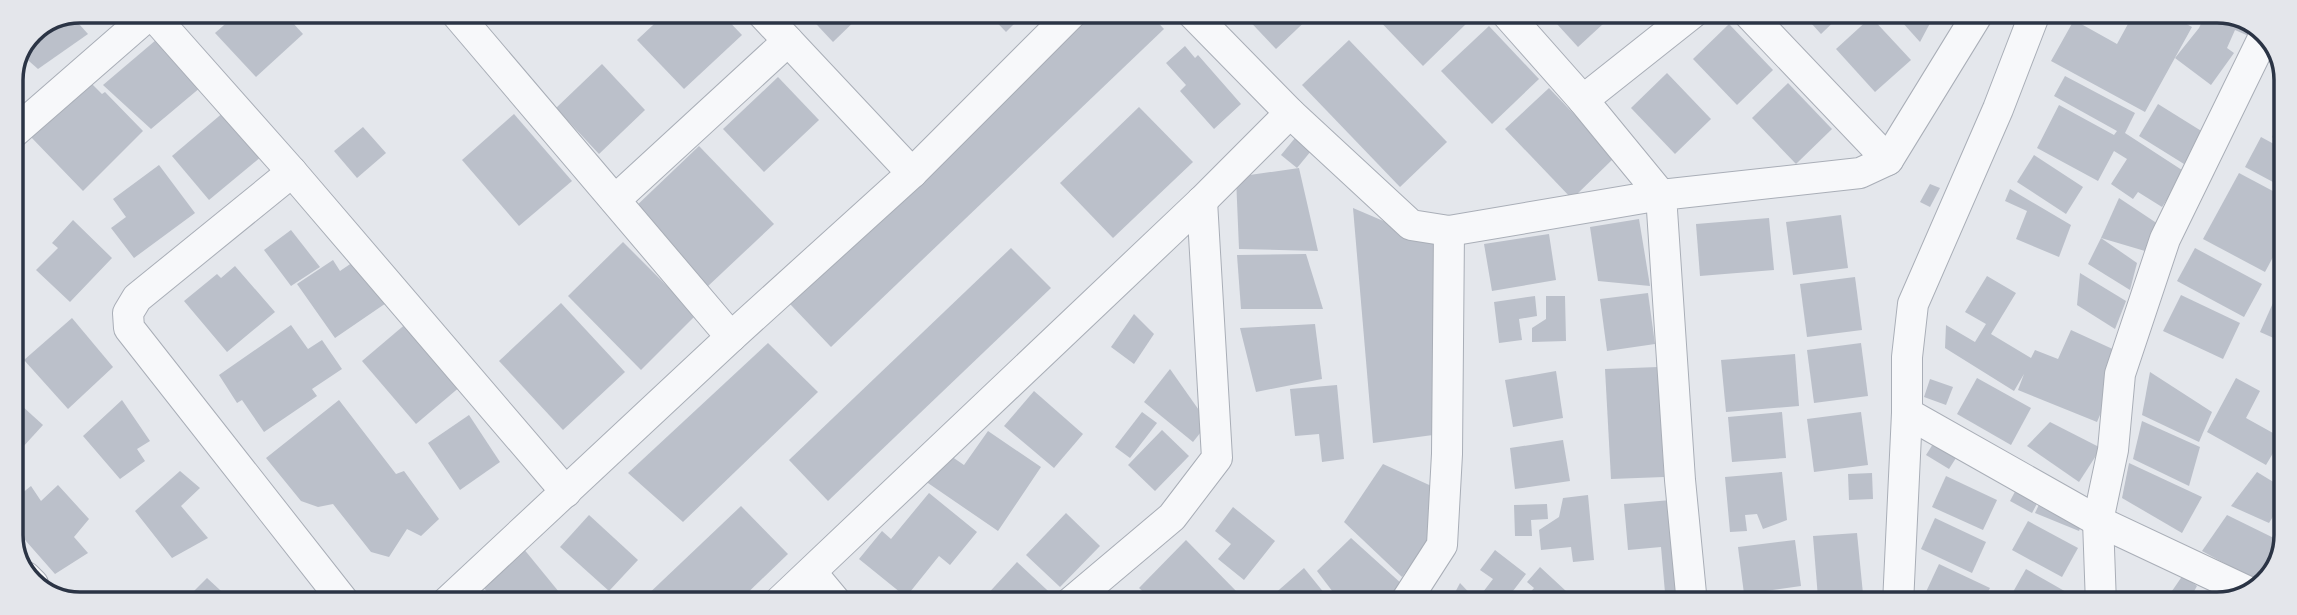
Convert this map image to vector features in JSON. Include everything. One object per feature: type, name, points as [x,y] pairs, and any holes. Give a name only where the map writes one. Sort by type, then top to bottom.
[{"type":"street","points":[[23,124],[137,23]]},
{"type":"street","points":[[160,23],[292,172],[566,492]]},
{"type":"street","points":[[464,23],[731,337]]},
{"type":"street","points":[[771,23],[912,173]]},
{"type":"street","points":[[458,592],[731,337],[912,173],[1062,23]]},
{"type":"street","points":[[1202,23],[1290,113],[1411,225],[1449,231],[1661,195],[1860,173],[1888,160],[1972,23]]},
{"type":"street","points":[[1515,23],[1583,100],[1661,195],[1680,480],[1691,592]]},
{"type":"street","points":[[1583,100],[1680,23]]},
{"type":"street","points":[[1757,23],[1888,160]]},
{"type":"street","points":[[1899,592],[1907,356],[1913,304],[1998,109],[2031,23]]},
{"type":"street","points":[[615,200],[788,41]]},
{"type":"street","points":[[2101,592],[2098,521],[2112,450],[2120,374],[2165,239],[2260,43]]},
{"type":"street","points":[[790,592],[1202,201],[1290,113]]},
{"type":"street","points":[[292,172],[137,298],[128,313],[128,328],[336,592]]},
{"type":"street","points":[[1083,592],[1172,517],[1217,458],[1202,201]]},
{"type":"street","points":[[1412,592],[1441,545],[1447,454],[1449,231]]},
{"type":"street","points":[[1907,413],[2098,521],[2240,588]]},
{"type":"street","points":[[812,573],[828,592]]},
{"type":"building","points":[[78,23],[88,34],[38,69],[27,59],[39,39],[48,32]]},
{"type":"building","points":[[226,23],[293,23],[303,34],[256,77],[215,33]]},
{"type":"building","points":[[655,23],[730,23],[742,35],[684,89],[637,40]]},
{"type":"building","points":[[815,23],[853,23],[833,42]]},
{"type":"building","points":[[997,23],[1015,23],[1006,32]]},
{"type":"building","points":[[1084,23],[1158,23],[1164,29],[831,347],[790,304]]},
{"type":"building","points":[[1251,23],[1303,23],[1276,49]]},
{"type":"building","points":[[1382,23],[1467,23],[1423,66]]},
{"type":"building","points":[[1556,23],[1604,23],[1578,47]]},
{"type":"building","points":[[1811,23],[1832,23],[1821,34]]},
{"type":"building","points":[[1864,23],[1877,23],[1911,60],[1875,92],[1836,49]]},
{"type":"building","points":[[1903,23],[1930,23],[1920,42]]},
{"type":"building","points":[[2072,23],[2079,23],[2117,44],[2129,23],[2185,23],[2192,27],[2145,112],[2051,61]]},
{"type":"building","points":[[2201,23],[2217,23],[2239,27],[2252,35],[2251,37],[2235,30],[2227,48],[2234,53],[2211,85],[2175,58]]},
{"type":"building","points":[[1729,24],[1773,70],[1737,105],[1693,59]]},
{"type":"building","points":[[1489,26],[1539,79],[1492,124],[1441,71]]},
{"type":"building","points":[[156,40],[201,87],[151,129],[103,85]]},
{"type":"building","points":[[1349,40],[1447,142],[1400,187],[1302,85]]},
{"type":"building","points":[[1185,46],[1195,58],[1198,55],[1241,104],[1214,129],[1180,91],[1186,85],[1166,63]]},
{"type":"building","points":[[602,64],[645,110],[599,154],[556,108]]},
{"type":"building","points":[[1667,73],[1711,119],[1675,154],[1631,108]]},
{"type":"building","points":[[2065,76],[2135,113],[2125,133],[2185,172],[2162,207],[2138,192],[2133,199],[2111,184],[2127,159],[2114,151],[2098,181],[2037,148],[2059,105],[2114,135],[2117,131],[2054,96]]},
{"type":"building","points":[[778,77],[819,120],[764,172],[723,129]]},
{"type":"building","points":[[88,80],[102,94],[105,92],[143,131],[83,191],[30,136]]},
{"type":"building","points":[[1788,83],[1832,129],[1796,164],[1752,118]]},
{"type":"building","points":[[1549,88],[1615,157],[1572,199],[1505,129]]},
{"type":"building","points":[[2158,104],[2203,132],[2184,164],[2139,136]]},
{"type":"building","points":[[231,106],[268,151],[209,200],[172,156]]},
{"type":"building","points":[[1139,107],[1193,162],[1113,238],[1060,183]]},
{"type":"building","points":[[514,114],[572,181],[519,226],[462,160]]},
{"type":"building","points":[[363,127],[386,153],[357,178],[334,151]]},
{"type":"building","points":[[2261,137],[2274,144],[2274,183],[2245,167]]},
{"type":"building","points":[[1295,138],[1311,151],[1297,168],[1281,155]]},
{"type":"building","points":[[699,146],[774,224],[706,288],[632,210]]},
{"type":"building","points":[[2034,155],[2083,187],[2066,214],[2017,182]]},
{"type":"building","points":[[159,165],[195,213],[134,258],[111,228],[126,217],[113,199]]},
{"type":"building","points":[[1299,168],[1318,251],[1239,249],[1236,177]]},
{"type":"building","points":[[2239,173],[2274,192],[2274,255],[2265,272],[2203,239]]},
{"type":"building","points":[[1930,184],[1940,188],[1930,207],[1920,202]]},
{"type":"building","points":[[2010,189],[2071,225],[2059,257],[2016,239],[2027,211],[2005,201]]},
{"type":"building","points":[[2119,198],[2158,224],[2145,251],[2101,238]]},
{"type":"building","points":[[1353,208],[1435,243],[1433,435],[1373,443]]},
{"type":"building","points":[[1841,215],[1848,268],[1793,275],[1786,222]]},
{"type":"building","points":[[1769,218],[1774,270],[1700,276],[1696,224]]},
{"type":"building","points":[[1639,219],[1650,286],[1598,281],[1590,227]]},
{"type":"building","points":[[73,220],[112,258],[70,302],[36,270],[58,248],[52,243]]},
{"type":"building","points":[[291,230],[320,267],[291,286],[264,250]]},
{"type":"building","points":[[1549,234],[1556,280],[1492,291],[1484,244]]},
{"type":"building","points":[[2101,238],[2137,263],[2130,290],[2088,264]]},
{"type":"building","points":[[623,242],[696,315],[641,370],[568,296]]},
{"type":"building","points":[[1011,248],[1051,288],[828,501],[789,460]]},
{"type":"building","points":[[2195,248],[2262,284],[2244,317],[2177,281]]},
{"type":"building","points":[[1306,254],[1323,309],[1241,309],[1237,255]]},
{"type":"building","points":[[362,256],[392,299],[335,338],[297,284],[333,260],[340,271]]},
{"type":"building","points":[[235,266],[275,312],[227,352],[184,301],[217,274],[221,278]]},
{"type":"building","points":[[2080,273],[2126,301],[2115,329],[2077,305]]},
{"type":"building","points":[[1987,276],[2016,293],[1991,334],[2031,358],[2035,350],[2058,359],[2071,330],[2117,351],[2104,378],[2114,382],[2097,422],[2018,390],[2024,374],[2014,391],[1945,348],[1946,325],[1975,342],[1986,324],[1965,312]]},
{"type":"building","points":[[1855,277],[1862,330],[1807,337],[1800,284]]},
{"type":"building","points":[[1648,293],[1655,344],[1607,351],[1600,299]]},
{"type":"building","points":[[2181,295],[2240,323],[2223,359],[2163,331]]},
{"type":"building","points":[[1535,296],[1537,316],[1519,319],[1522,340],[1499,343],[1494,302]]},
{"type":"building","points":[[1546,296],[1565,296],[1566,341],[1532,342],[1532,328],[1546,319]]},
{"type":"building","points":[[2274,301],[2274,338],[2260,332]]},
{"type":"building","points":[[561,303],[625,372],[563,430],[499,361]]},
{"type":"building","points":[[1134,314],[1154,334],[1134,364],[1111,347]]},
{"type":"building","points":[[72,318],[113,367],[68,409],[24,360]]},
{"type":"building","points":[[408,322],[461,386],[416,424],[362,361]]},
{"type":"building","points":[[1315,324],[1322,379],[1256,392],[1240,328]]},
{"type":"building","points":[[291,325],[308,349],[322,340],[342,369],[312,389],[317,396],[264,432],[242,400],[237,403],[219,375]]},
{"type":"building","points":[[768,343],[818,392],[683,522],[628,473]]},
{"type":"building","points":[[1861,343],[1868,396],[1814,403],[1807,350]]},
{"type":"building","points":[[1795,354],[1799,406],[1726,412],[1721,360]]},
{"type":"building","points":[[1658,367],[1664,477],[1611,479],[1605,369]]},
{"type":"building","points":[[1170,369],[1208,423],[1193,442],[1144,402]]},
{"type":"building","points":[[1556,371],[1563,418],[1513,427],[1505,380]]},
{"type":"building","points":[[2150,372],[2212,412],[2199,442],[2142,415]]},
{"type":"building","points":[[1977,378],[2031,408],[2011,445],[1957,414]]},
{"type":"building","points":[[2236,378],[2260,391],[2246,418],[2274,434],[2274,452],[2266,465],[2207,432]]},
{"type":"building","points":[[1930,379],[1953,387],[1946,405],[1924,397]]},
{"type":"building","points":[[1337,385],[1344,459],[1322,462],[1319,434],[1295,436],[1290,389]]},
{"type":"building","points":[[1034,391],[1083,434],[1054,468],[1004,426]]},
{"type":"building","points":[[122,400],[150,441],[137,449],[145,461],[120,479],[83,436]]},
{"type":"building","points":[[339,400],[396,474],[404,471],[439,519],[421,536],[407,529],[389,557],[371,552],[333,504],[318,507],[301,501],[266,458]]},
{"type":"building","points":[[23,407],[43,425],[23,447]]},
{"type":"building","points":[[1142,412],[1157,423],[1130,458],[1115,447]]},
{"type":"building","points":[[1782,412],[1786,458],[1732,462],[1728,417]]},
{"type":"building","points":[[1861,412],[1868,465],[1814,472],[1807,419]]},
{"type":"building","points":[[469,415],[500,462],[460,490],[428,443]]},
{"type":"building","points":[[2142,421],[2200,447],[2189,486],[2133,459]]},
{"type":"building","points":[[2050,422],[2101,448],[2079,482],[2027,446]]},
{"type":"building","points":[[1162,430],[1189,456],[1155,491],[1128,465]]},
{"type":"building","points":[[988,431],[1041,467],[998,531],[925,481],[945,452],[964,465]]},
{"type":"building","points":[[1563,440],[1570,481],[1515,489],[1510,448]]},
{"type":"building","points":[[1933,444],[1956,458],[1949,469],[1926,455]]},
{"type":"building","points":[[2129,463],[2202,497],[2182,533],[2122,498]]},
{"type":"building","points":[[1383,464],[1438,489],[1436,531],[1402,577],[1344,522]]},
{"type":"building","points":[[180,471],[200,488],[181,506],[208,538],[172,558],[135,511]]},
{"type":"building","points":[[1782,472],[1787,520],[1763,529],[1757,514],[1745,515],[1747,531],[1730,532],[1725,477]]},
{"type":"building","points":[[2257,472],[2274,482],[2274,515],[2269,523],[2231,506]]},
{"type":"building","points":[[1872,473],[1873,499],[1849,500],[1848,474]]},
{"type":"building","points":[[1946,476],[1997,500],[1983,530],[1932,507]]},
{"type":"building","points":[[58,485],[89,519],[74,537],[88,553],[55,574],[23,538],[23,492],[31,486],[41,501]]},
{"type":"building","points":[[2018,486],[2040,498],[2032,513],[2010,501]]},
{"type":"building","points":[[929,493],[977,532],[950,565],[939,556],[910,592],[900,592],[859,559],[882,531],[891,539]]},
{"type":"building","points":[[1588,495],[1594,560],[1573,562],[1571,547],[1541,550],[1539,530],[1559,517],[1563,498]]},
{"type":"building","points":[[2043,496],[2086,514],[2079,531],[2035,513]]},
{"type":"building","points":[[1671,500],[1680,592],[1665,592],[1661,547],[1628,550],[1624,504]]},
{"type":"building","points":[[1547,504],[1548,519],[1531,520],[1532,536],[1515,536],[1514,505]]},
{"type":"building","points":[[741,506],[788,554],[748,592],[650,592]]},
{"type":"building","points":[[1233,507],[1275,541],[1244,580],[1218,559],[1231,544],[1215,531]]},
{"type":"building","points":[[1066,513],[1100,546],[1060,587],[1026,555]]},
{"type":"building","points":[[589,515],[638,560],[609,591],[560,547]]},
{"type":"building","points":[[2227,515],[2274,538],[2270,557],[2265,567],[2253,579],[2202,551]]},
{"type":"building","points":[[1935,518],[1986,542],[1972,573],[1921,549]]},
{"type":"building","points":[[2028,521],[2078,548],[2062,577],[2012,550]]},
{"type":"building","points":[[1857,533],[1863,592],[1818,592],[1813,536]]},
{"type":"building","points":[[1351,538],[1403,585],[1398,592],[1333,592],[1317,571]]},
{"type":"building","points":[[1186,540],[1237,592],[1144,592],[1139,588]]},
{"type":"building","points":[[1795,540],[1801,586],[1744,592],[1738,547]]},
{"type":"building","points":[[523,548],[559,592],[487,592],[480,583]]},
{"type":"building","points":[[1495,550],[1526,574],[1512,592],[1483,592],[1493,579],[1480,570]]},
{"type":"building","points":[[1017,562],[1049,592],[990,592]]},
{"type":"building","points":[[1939,564],[1990,588],[1988,592],[1926,592]]},
{"type":"building","points":[[1540,567],[1566,591],[1530,592],[1534,588],[1527,582]]},
{"type":"building","points":[[1304,568],[1323,592],[1277,592]]},
{"type":"building","points":[[2026,569],[2066,592],[2013,592]]},
{"type":"building","points":[[2183,575],[2197,586],[2194,592],[2171,592]]},
{"type":"building","points":[[207,578],[222,592],[193,592]]},
{"type":"building","points":[[1460,583],[1469,592],[1455,592]]}]
